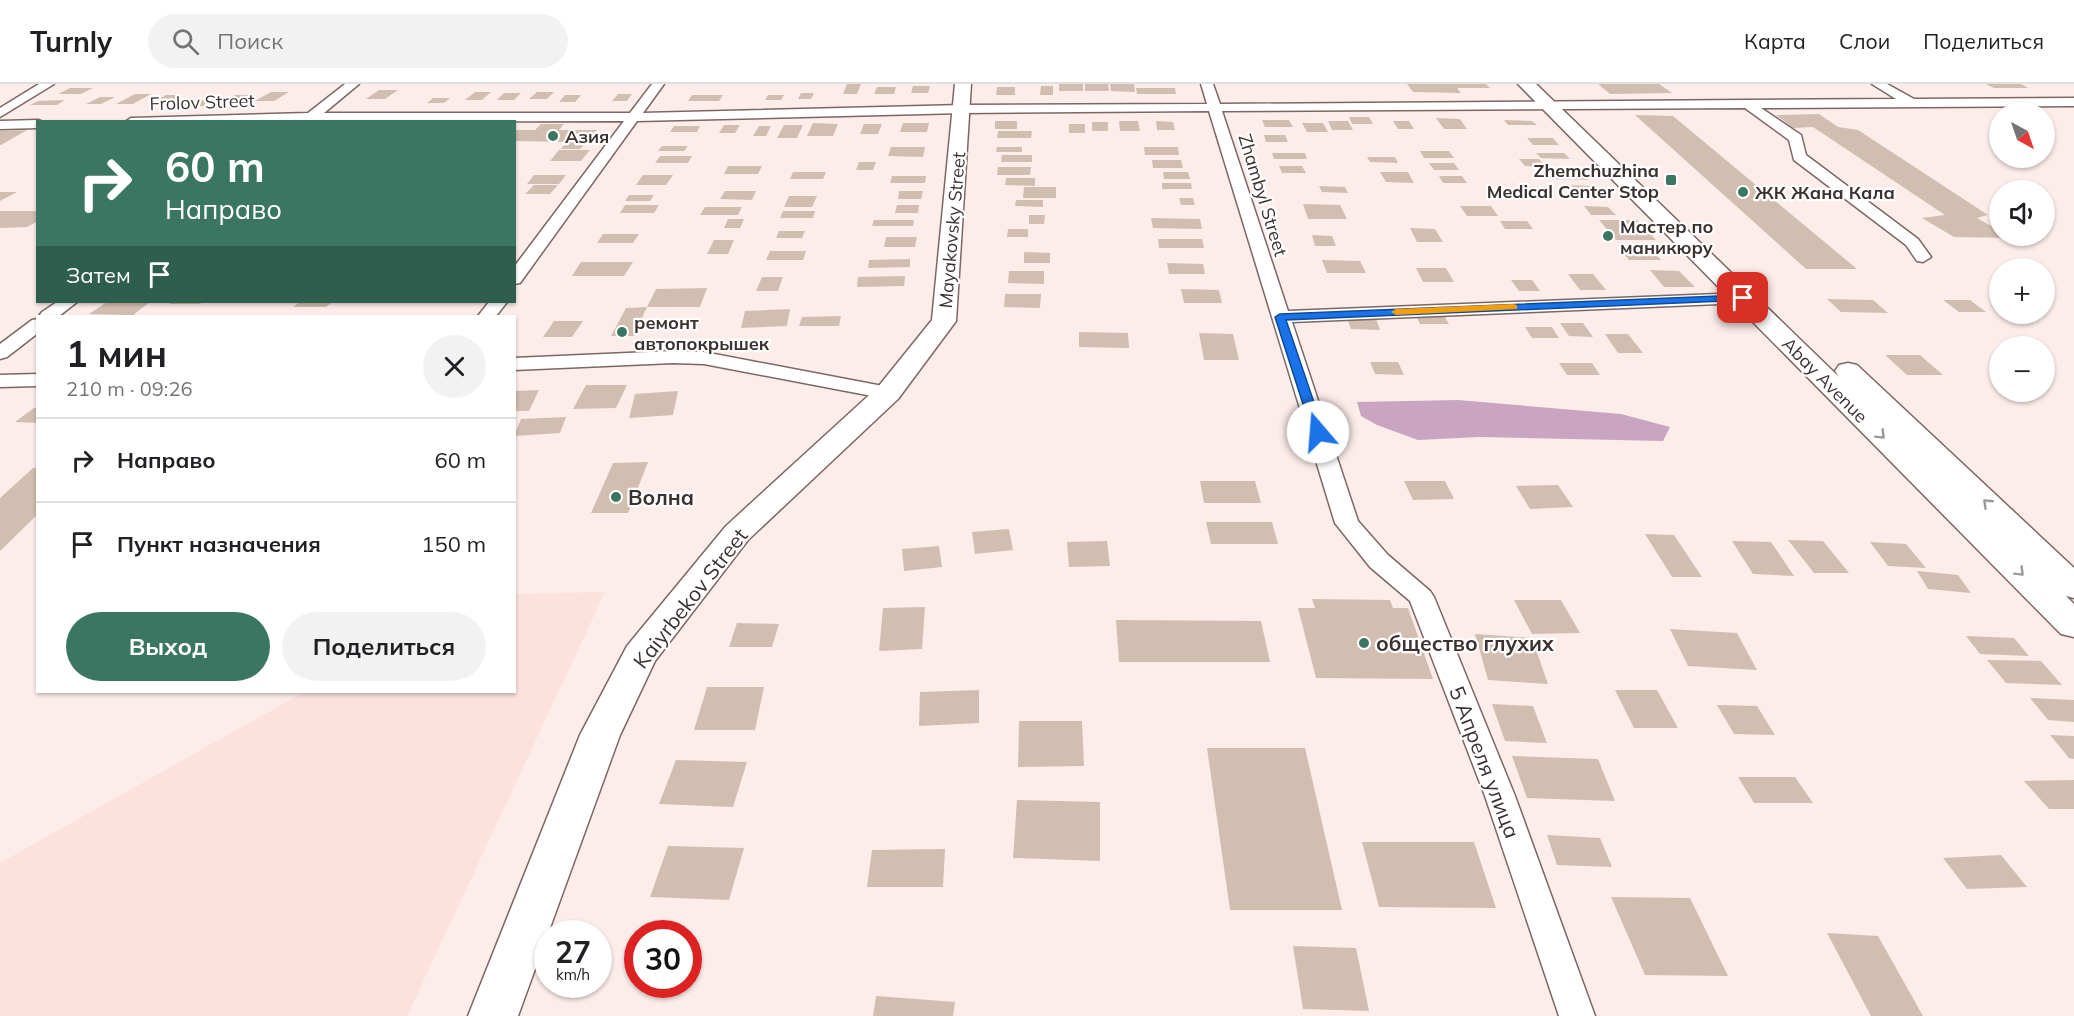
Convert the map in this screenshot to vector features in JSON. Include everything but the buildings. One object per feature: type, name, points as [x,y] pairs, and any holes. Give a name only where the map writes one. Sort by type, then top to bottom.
[{"type":"main road","name":"Mayakovsky Street","points":[[888,393],[944,321],[963,109],[963,84]]},
{"type":"main road","name":"Abay Avenue","points":[[1526,84],[1552,98],[1925,442],[2074,588]]},
{"type":"main road","name":"Abay Avenue","points":[[1552,98],[1743,298],[2074,625]]},
{"type":"main road","name":"Kaiyrbekov Street","points":[[493,1016],[600,735],[640,655],[737,533],[888,393]]},
{"type":"street","points":[[0,113],[48,84]]},
{"type":"street","points":[[308,119],[353,84]]},
{"type":"street","points":[[516,276],[658,84]]},
{"type":"street","name":"Zhambyl Street","points":[[1207,84],[1298,370]]},
{"type":"street","points":[[1878,84],[1911,103]]},
{"type":"street","name":"Frolov Street","points":[[249,120],[634,117],[963,109],[1216,109],[1552,98],[1749,105],[2074,102]]},
{"type":"street","points":[[1749,105],[1796,138],[1799,157],[1912,242],[1923,257]]},
{"type":"street","points":[[0,125],[36,124]]},
{"type":"street","points":[[1280,317],[1743,298]]},
{"type":"street","points":[[49,315],[67,303]]},
{"type":"street","points":[[488,315],[497,303]]},
{"type":"street","points":[[0,353],[36,326]]},
{"type":"street","points":[[516,364],[673,357],[704,358],[888,393]]},
{"type":"street","name":"5 Апреля улица","points":[[1298,370],[1347,523],[1378,561],[1421,597],[1500,796],[1577,1016]]},
{"type":"street","points":[[0,381],[36,380]]},
{"type":"shaded area","points":[[1458,400],[1621,414],[1670,427],[1663,441],[1479,437],[1418,440],[1377,425],[1361,416],[1357,402]]},
{"type":"shaded area","points":[[605,592],[407,1016],[0,1016],[0,863],[302,693],[516,693],[516,594]]},
{"type":"slow traffic","points":[[1396,312],[1513,307]]},
{"type":"place","name":"Азия","points":[[553,136]]},
{"type":"place","name":"Zhemchuzhina Medical Center Stop","points":[[1671,180]]},
{"type":"place","name":"ЖК Жана Кала","points":[[1743,192]]},
{"type":"place","name":"Мастер по маникюру","points":[[1608,236]]},
{"type":"place","name":"ремонт автопокрышек","points":[[622,332]]},
{"type":"place","name":"Волна","points":[[616,497]]},
{"type":"place","name":"общество глухих","points":[[1364,643]]},
{"type":"route","points":[[1318,432],[1280,317],[1743,298]]}]
